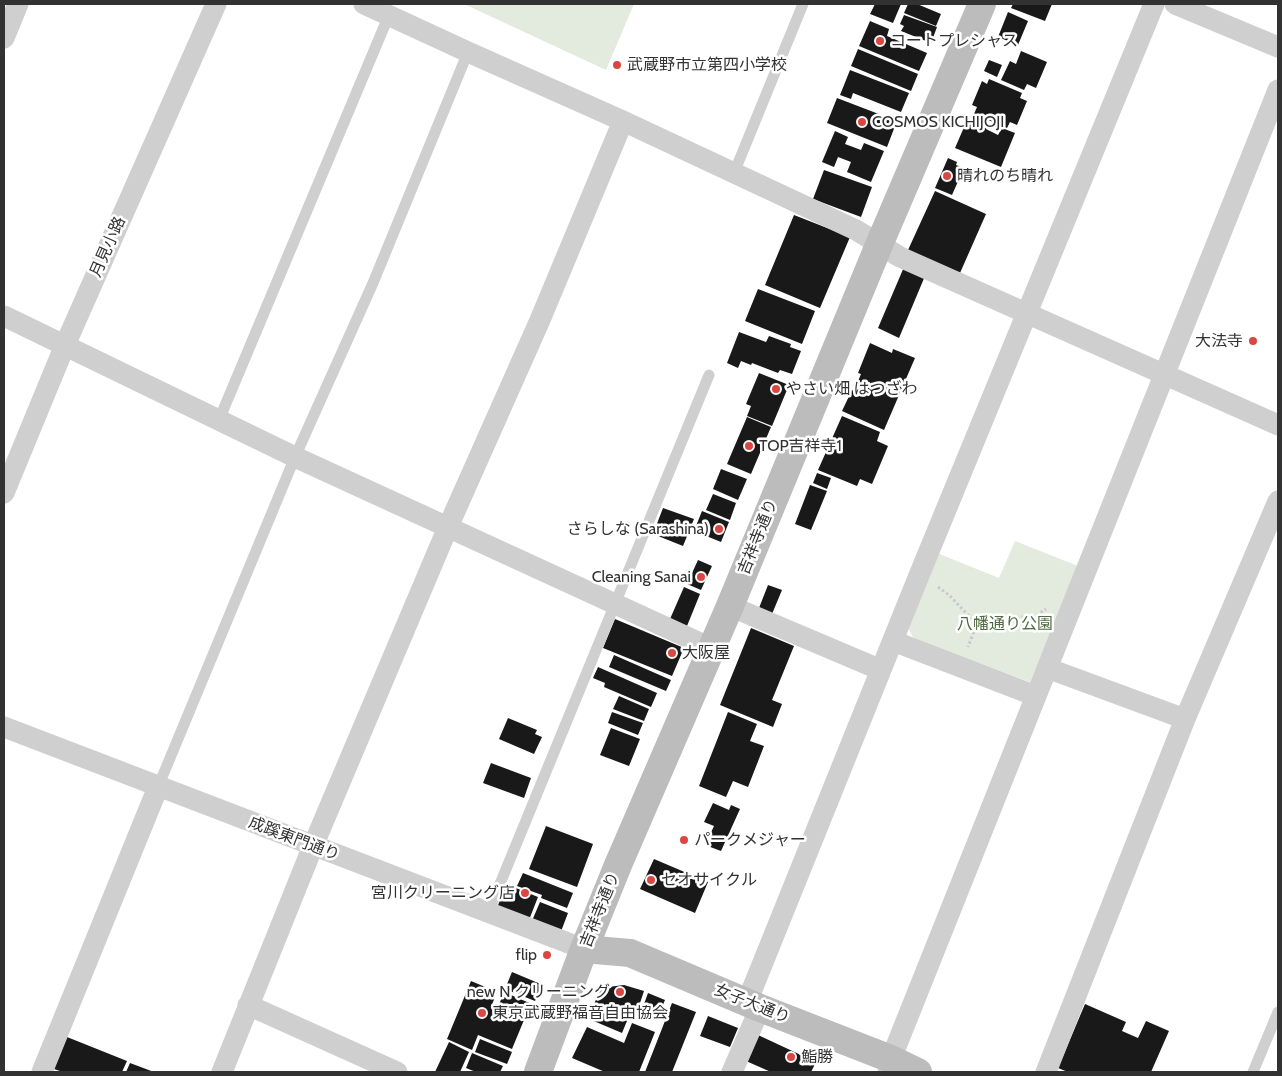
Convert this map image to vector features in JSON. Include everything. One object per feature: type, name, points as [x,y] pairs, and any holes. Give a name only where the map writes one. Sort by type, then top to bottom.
[{"type":"main road","name":"吉祥寺通り","points":[[538,1072],[584,949],[982,4]]},
{"type":"main road","name":"女子大通り","points":[[584,949],[630,953],[754,1005],[889,1066],[918,1072]]},
{"type":"street","points":[[4,38],[18,4]]},
{"type":"street","name":"月見小路","points":[[4,493],[65,345],[216,4]]},
{"type":"street","points":[[364,4],[392,9],[468,52],[624,121],[856,230],[900,257],[1028,312],[1278,425]]},
{"type":"street","points":[[732,1072],[754,1005],[881,670],[1154,4]]},
{"type":"street","points":[[1174,4],[1278,47]]},
{"type":"street","points":[[889,1066],[1278,90]]},
{"type":"street","points":[[222,1072],[313,846],[448,527],[540,320],[624,121]]},
{"type":"street","points":[[4,316],[295,456],[711,648]]},
{"type":"street","points":[[1046,1072],[1185,719],[1278,500]]},
{"type":"street","points":[[730,606],[881,670]]},
{"type":"street","points":[[893,641],[1036,696]]},
{"type":"street","points":[[1047,668],[1185,719]]},
{"type":"street","name":"成蹊東門通り","points":[[4,727],[584,949]]},
{"type":"street","points":[[42,1072],[158,787]]},
{"type":"street","points":[[248,1005],[397,1072]]},
{"type":"lane","points":[[734,173],[803,4]]},
{"type":"lane","points":[[219,420],[392,9]]},
{"type":"lane","points":[[158,787],[295,456],[373,283],[468,52]]},
{"type":"lane","points":[[488,913],[709,375]]},
{"type":"lane","points":[[1254,1072],[1278,1012]]},
{"type":"path","points":[[920,573],[949,595],[972,619],[974,631],[1011,618],[1036,616],[1047,609],[1070,612]]},
{"type":"green space","points":[[464,4],[634,4],[606,70]]},
{"type":"green space","name":"八幡通り公園","points":[[1015,541],[1078,566],[1030,682],[914,639],[907,626],[937,553],[999,578]]},
{"type":"building","points":[[875,4],[901,4],[893,23],[870,14]]},
{"type":"building","points":[[908,4],[917,4],[941,14],[936,26],[904,13]]},
{"type":"building","points":[[1013,4],[1052,4],[1045,21],[1011,8]]},
{"type":"building","points":[[1008,12],[1028,21],[1018,45],[998,37]]},
{"type":"building","points":[[904,15],[937,27],[931,43],[901,31],[904,26],[900,24]]},
{"type":"building","name":"コートプレシャス","points":[[870,21],[889,29],[887,36],[927,53],[919,71],[859,46]]},
{"type":"building","points":[[858,49],[918,74],[911,91],[851,66]]},
{"type":"building","points":[[1021,51],[1047,62],[1036,88],[1027,84],[1024,90],[1001,80],[1010,61],[1016,64]]},
{"type":"building","points":[[989,60],[1002,65],[997,77],[984,71]]},
{"type":"building","points":[[850,70],[909,93],[901,112],[853,93],[851,99],[840,95]]},
{"type":"building","points":[[989,79],[1022,93],[1020,98],[1027,101],[1017,125],[1010,122],[1007,128],[974,114],[977,107],[972,105],[982,81],[987,84]]},
{"type":"building","name":"COSMOS KICHIJOJI","points":[[837,98],[897,121],[887,147],[827,123]]},
{"type":"building","points":[[968,118],[987,125],[986,129],[998,135],[1002,128],[1015,133],[1001,167],[955,148]]},
{"type":"building","points":[[835,131],[848,137],[845,144],[861,150],[864,143],[884,151],[871,182],[847,172],[851,162],[838,157],[834,167],[822,162]]},
{"type":"building","points":[[948,158],[957,162],[956,165],[964,168],[952,195],[935,188]]},
{"type":"building","points":[[824,170],[872,187],[861,217],[813,199]]},
{"type":"building","points":[[935,191],[986,214],[960,273],[908,250]]},
{"type":"building","points":[[794,215],[850,237],[820,308],[765,285]]},
{"type":"building","points":[[904,267],[925,276],[899,338],[878,328]]},
{"type":"building","points":[[758,289],[815,311],[802,344],[745,321]]},
{"type":"building","points":[[739,332],[766,342],[769,336],[791,344],[790,347],[801,351],[792,374],[780,370],[778,373],[741,361],[738,368],[727,363]]},
{"type":"building","points":[[870,343],[892,353],[893,349],[915,358],[884,430],[842,411],[852,390],[854,391],[861,374],[858,373]]},
{"type":"building","points":[[759,373],[789,385],[772,426],[747,416],[751,406],[746,404]]},
{"type":"building","points":[[842,416],[880,432],[877,441],[888,446],[872,484],[860,479],[857,486],[818,470]]},
{"type":"building","name":"TOP吉祥寺1","points":[[747,417],[771,427],[751,474],[727,464]]},
{"type":"building","points":[[721,469],[747,479],[738,500],[713,489]]},
{"type":"building","points":[[817,473],[831,478],[827,489],[813,483]]},
{"type":"building","points":[[810,485],[827,491],[811,530],[795,524]]},
{"type":"building","points":[[713,494],[736,503],[730,520],[706,510]]},
{"type":"building","points":[[663,508],[694,519],[683,546],[653,534]]},
{"type":"building","points":[[702,511],[729,522],[721,542],[694,531]]},
{"type":"building","points":[[698,560],[712,566],[701,590],[687,584]]},
{"type":"building","points":[[768,585],[782,590],[772,614],[759,608]]},
{"type":"building","points":[[684,587],[700,594],[687,626],[670,619]]},
{"type":"building","points":[[615,619],[684,648],[672,676],[603,648]]},
{"type":"building","points":[[751,628],[794,646],[772,700],[782,704],[773,727],[720,705]]},
{"type":"building","points":[[614,655],[671,680],[666,691],[609,667]]},
{"type":"building","points":[[598,667],[657,693],[651,707],[604,687],[605,683],[593,678]]},
{"type":"building","points":[[619,696],[649,709],[644,721],[613,709]]},
{"type":"building","points":[[612,712],[643,723],[638,735],[608,723]]},
{"type":"building","points":[[728,712],[757,724],[750,741],[764,746],[748,787],[733,781],[726,797],[699,786]]},
{"type":"building","points":[[508,718],[537,730],[535,734],[542,737],[534,754],[499,739]]},
{"type":"building","points":[[611,728],[640,739],[629,766],[600,755]]},
{"type":"building","points":[[491,763],[531,778],[524,798],[483,783]]},
{"type":"building","points":[[713,803],[729,810],[731,805],[740,809],[721,851],[705,845],[714,826],[704,822]]},
{"type":"building","points":[[546,826],[593,844],[577,887],[529,869]]},
{"type":"building","points":[[654,859],[708,882],[695,913],[640,889]]},
{"type":"building","points":[[523,873],[573,893],[567,908],[541,898],[542,895],[517,886]]},
{"type":"building","points":[[506,884],[538,897],[529,920],[497,908]]},
{"type":"building","points":[[540,902],[568,913],[560,934],[531,923]]},
{"type":"building","points":[[512,972],[543,985],[535,1001],[505,989]]},
{"type":"building","name":"東京武蔵野福音自由協会","points":[[471,981],[497,992],[491,1007],[524,1020],[512,1049],[478,1035],[472,1050],[447,1039]]},
{"type":"building","points":[[624,985],[644,991],[635,1018],[629,1016],[622,1033],[589,1019],[600,988]]},
{"type":"building","points":[[504,992],[534,1005],[528,1019],[498,1007]]},
{"type":"building","points":[[648,993],[665,1000],[656,1021],[640,1015]]},
{"type":"building","points":[[672,1003],[696,1012],[672,1072],[645,1072]]},
{"type":"building","points":[[1085,1004],[1126,1022],[1122,1031],[1138,1038],[1146,1021],[1169,1031],[1151,1072],[1068,1072],[1058,1068]]},
{"type":"building","points":[[708,1016],[738,1028],[730,1047],[700,1036]]},
{"type":"building","points":[[632,1023],[655,1032],[639,1072],[605,1072],[572,1058],[587,1027],[624,1043]]},
{"type":"building","points":[[758,1035],[816,1062],[811,1072],[771,1072],[746,1061]]},
{"type":"building","points":[[67,1037],[127,1061],[122,1072],[63,1072],[54,1069]]},
{"type":"building","points":[[480,1039],[512,1052],[507,1064],[475,1052]]},
{"type":"building","points":[[449,1042],[469,1052],[460,1072],[435,1072]]},
{"type":"building","points":[[472,1053],[503,1066],[500,1072],[476,1072],[466,1068]]},
{"type":"building","points":[[130,1063],[154,1072],[126,1072]]},
{"type":"place","name":"コートプレシャス","points":[[880,41]]},
{"type":"place","name":"武蔵野市立第四小学校","points":[[617,65]]},
{"type":"place","name":"COSMOS KICHIJOJI","points":[[862,122]]},
{"type":"place","name":"晴れのち晴れ","points":[[947,176]]},
{"type":"place","name":"大法寺","points":[[1253,341]]},
{"type":"place","name":"やさい畑 はつざわ","points":[[776,389]]},
{"type":"place","name":"TOP吉祥寺1","points":[[749,446]]},
{"type":"place","name":"さらしな (Sarashina)","points":[[719,529]]},
{"type":"place","name":"Cleaning Sanai","points":[[701,577]]},
{"type":"place","name":"大阪屋","points":[[672,653]]},
{"type":"place","name":"パークメジャー","points":[[684,840]]},
{"type":"place","name":"セオサイクル","points":[[651,880]]},
{"type":"place","name":"宮川クリーニング店","points":[[525,893]]},
{"type":"place","name":"flip","points":[[547,955]]},
{"type":"place","name":"new N クリーニング","points":[[620,992]]},
{"type":"place","name":"東京武蔵野福音自由協会","points":[[482,1013]]},
{"type":"place","name":"鮨勝","points":[[791,1057]]}]
